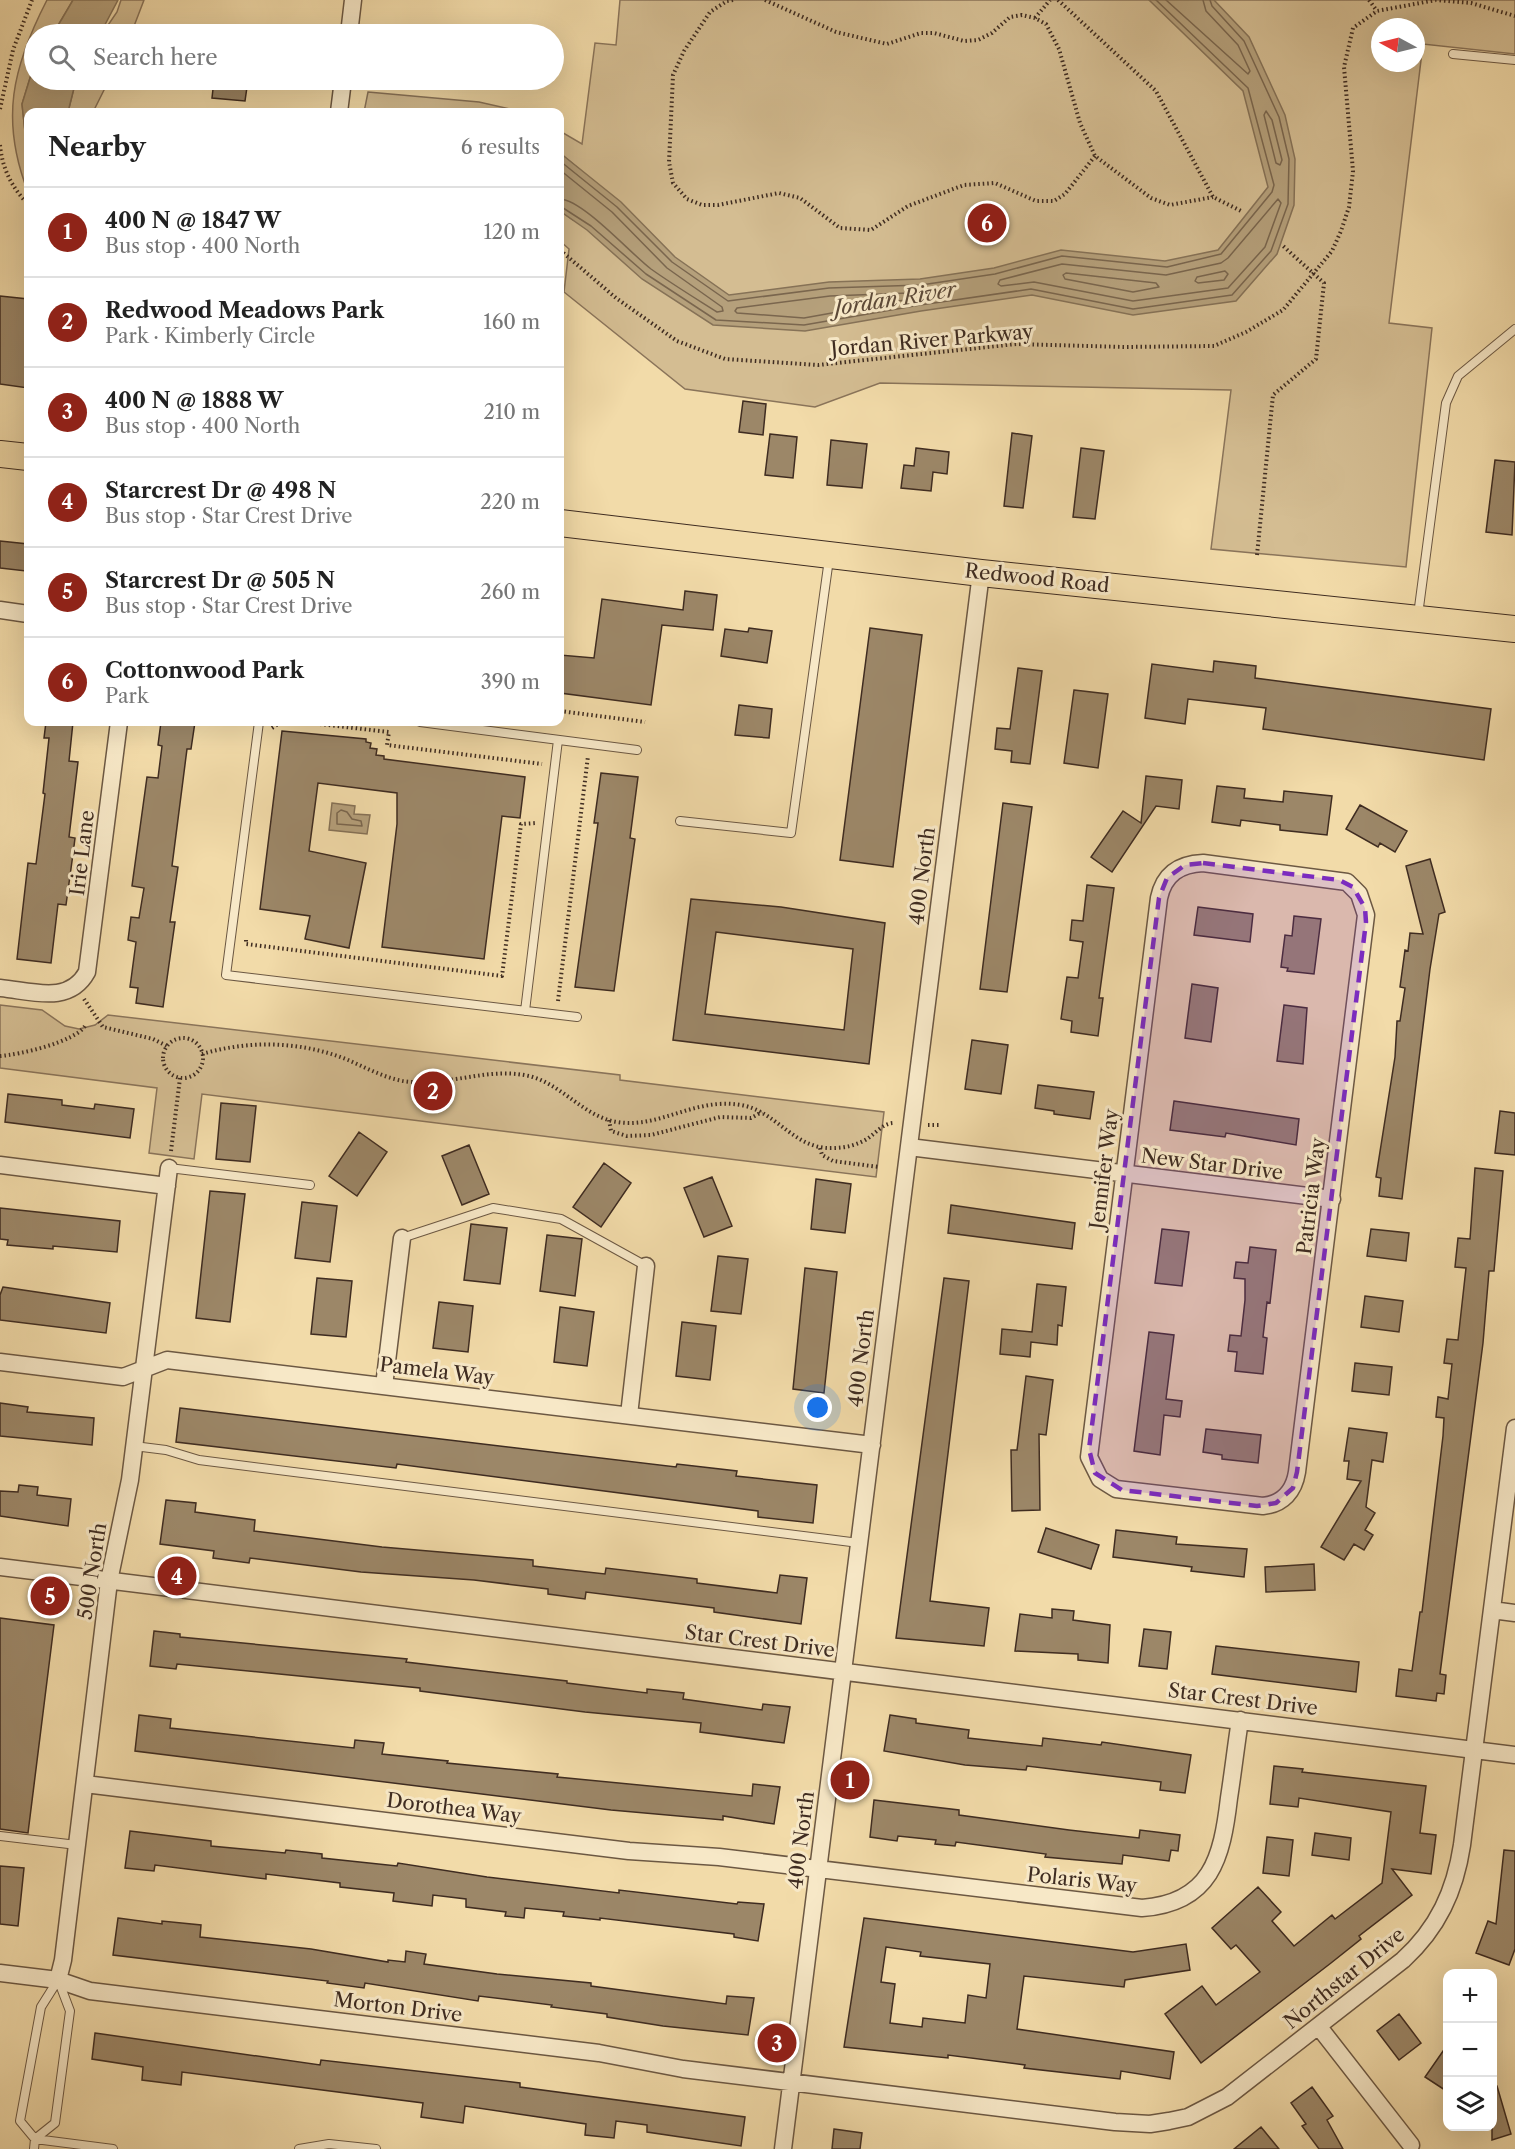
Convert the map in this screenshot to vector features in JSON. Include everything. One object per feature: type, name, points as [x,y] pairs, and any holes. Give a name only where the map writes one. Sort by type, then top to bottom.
[{"type":"main road","points":[[0,454],[24,457]]},
{"type":"main road","name":"Redwood Road","points":[[564,523],[981,573],[1515,629]]},
{"type":"street","points":[[350,24],[353,0]]},
{"type":"street","points":[[340,108],[342,90]]},
{"type":"street","name":"400 North","points":[[783,2149],[981,573]]},
{"type":"street","points":[[0,610],[24,613]]},
{"type":"street","name":"Irie Lane","points":[[77,987],[90,963],[119,726]]},
{"type":"street","name":"Jennifer Way","points":[[1282,1500],[1269,1505],[1257,1506],[1122,1490],[1106,1485],[1095,1473],[1089,1449],[1159,898],[1167,878],[1185,865],[1203,863],[1339,880],[1347,882],[1359,894]]},
{"type":"street","name":"Patricia Way","points":[[1282,1500],[1293,1488],[1298,1472],[1366,922],[1365,908],[1359,894]]},
{"type":"street","points":[[0,988],[63,994],[77,987]]},
{"type":"street","name":"New Star Drive","points":[[909,1147],[1332,1200]]},
{"type":"street","name":"500 North","points":[[58,1980],[63,1960],[109,1581],[134,1446],[170,1161]]},
{"type":"street","points":[[0,1165],[167,1186]]},
{"type":"street","points":[[384,1386],[402,1238]]},
{"type":"street","points":[[629,1415],[646,1266]]},
{"type":"street","name":"Pamela Way","points":[[0,1362],[123,1377],[167,1360],[872,1444]]},
{"type":"street","name":"Northstar Drive","points":[[792,2082],[1115,2122],[1150,2124],[1188,2117],[1227,2097],[1417,1948],[1439,1918],[1460,1864],[1515,1428]]},
{"type":"street","name":"Star Crest Drive","points":[[0,1567],[1515,1755]]},
{"type":"street","points":[[1492,1610],[1515,1612]]},
{"type":"street","name":"Polaris Way","points":[[818,1869],[1127,1908],[1170,1904],[1197,1888],[1208,1877],[1219,1856],[1225,1833],[1240,1720]]},
{"type":"street","name":"Dorothea Way","points":[[85,1784],[618,1850],[719,1857],[818,1869]]},
{"type":"street","name":"Morton Drive","points":[[0,1973],[58,1980],[90,1991],[588,2052],[683,2069],[792,2082]]},
{"type":"street","points":[[1319,2027],[1411,2145]]},
{"type":"lane","points":[[1454,54],[1515,60]]},
{"type":"lane","points":[[1418,619],[1446,404],[1458,376],[1515,330]]},
{"type":"lane","points":[[680,821],[791,833],[830,556]]},
{"type":"lane","points":[[258,726],[226,975],[578,1017]]},
{"type":"lane","points":[[451,726],[637,750]]},
{"type":"lane","points":[[525,1011],[558,740]]},
{"type":"lane","points":[[170,1161],[310,1185]]},
{"type":"lane","points":[[402,1238],[493,1208],[561,1219],[646,1266]]},
{"type":"lane","points":[[134,1446],[166,1450],[199,1460],[859,1543]]},
{"type":"lane","points":[[0,1836],[77,1845]]},
{"type":"lane","points":[[34,2144],[20,2121],[41,2007],[58,1980]]},
{"type":"lane","points":[[34,2144],[55,2123],[70,2011],[58,1980]]},
{"type":"lane","points":[[34,2144],[113,2149]]},
{"type":"lane","points":[[298,2149],[329,2144],[376,2149]]},
{"type":"path","points":[[0,109],[13,50],[32,0]]},
{"type":"path","points":[[733,0],[727,1],[710,12],[684,51],[673,75],[669,162],[673,183],[687,199],[702,205],[718,205],[778,194],[800,198],[840,228],[871,230],[908,206],[964,185],[995,183],[1036,201],[1054,201],[1065,194],[1095,156]]},
{"type":"path","points":[[765,0],[836,32],[887,44],[921,33],[934,33],[964,41],[978,40],[992,33],[1010,17],[1022,15],[1035,18],[1046,24],[1059,49],[1080,123],[1095,156],[1142,192],[1170,205],[1213,197]]},
{"type":"path","points":[[1035,18],[1050,0]]},
{"type":"path","points":[[1058,0],[1156,91],[1213,197],[1243,212]]},
{"type":"path","points":[[1369,0],[1377,11],[1436,0],[1471,3],[1515,16]]},
{"type":"path","name":"Jordan River Parkway","points":[[564,253],[616,298],[677,341],[725,359],[818,365],[1016,344],[1125,347],[1214,346],[1246,332],[1283,310],[1332,251],[1349,207],[1353,171],[1345,87],[1346,49],[1353,28],[1377,11]]},
{"type":"path","points":[[0,145],[8,177],[24,200]]},
{"type":"path","points":[[1257,555],[1273,395],[1316,359],[1324,283],[1283,246]]},
{"type":"path","points":[[564,712],[645,722]]},
{"type":"path","points":[[268,736],[274,726]]},
{"type":"path","points":[[337,726],[389,732],[387,745],[544,764],[542,776]]},
{"type":"path","points":[[558,1002],[590,743]]},
{"type":"path","points":[[247,932],[246,944],[502,976],[521,824],[536,823],[537,811]]},
{"type":"path","points":[[77,987],[99,1024],[122,1034],[153,1039],[167,1046]]},
{"type":"path","points":[[0,1056],[49,1044],[71,1036],[85,1026]]},
{"type":"path","points":[[177,1039],[190,1040],[200,1048],[202,1054],[197,1071],[180,1078],[168,1072],[163,1059],[167,1046],[177,1039]]},
{"type":"path","points":[[202,1054],[245,1045],[273,1044],[331,1054],[409,1082],[509,1073],[545,1081],[609,1120],[643,1122],[690,1107],[721,1103],[739,1105],[762,1112],[803,1142],[820,1148],[853,1145],[866,1140],[890,1123]]},
{"type":"path","points":[[170,1161],[180,1078]]},
{"type":"path","points":[[609,1120],[611,1131],[638,1137],[720,1117],[751,1118],[762,1112]]},
{"type":"path","points":[[820,1148],[822,1155],[833,1161],[879,1167]]},
{"type":"highlighted area","points":[[1203,863],[1339,880],[1353,887],[1365,908],[1366,922],[1297,1472],[1293,1488],[1276,1503],[1257,1506],[1122,1490],[1095,1473],[1089,1449],[1159,898],[1167,878],[1185,865]]},
{"type":"shaded area","points":[[47,0],[73,0],[59,24],[35,24]]},
{"type":"shaded area","points":[[121,0],[144,0],[135,24],[109,24],[117,12]]},
{"type":"shaded area","points":[[620,0],[1515,0],[1515,54],[1425,44],[1425,18],[1371,18],[1371,72],[1420,72],[1389,323],[1432,328],[1406,567],[1211,549],[1231,390],[880,383],[815,407],[685,389],[564,292],[569,249],[564,245],[564,214],[573,220],[579,169],[564,156],[564,133],[582,144],[595,43],[616,45]]},
{"type":"shaded area","points":[[24,52],[24,90],[26,90],[22,104],[24,180],[14,141],[12,118],[18,72]]},
{"type":"shaded area","points":[[74,90],[104,90],[95,108],[69,108]]},
{"type":"shaded area","points":[[368,92],[479,102],[505,108],[365,108]]},
{"type":"shaded area","points":[[0,1005],[42,1010],[65,1026],[79,1029],[95,1025],[108,1015],[620,1075],[620,1080],[884,1112],[876,1177],[202,1094],[194,1159],[149,1153],[157,1088],[0,1068]]},
{"type":"water","points":[[73,0],[118,0],[105,24],[59,24]]},
{"type":"water","name":"Jordan River","points":[[1149,0],[1214,0],[1249,37],[1285,115],[1295,159],[1294,205],[1277,254],[1236,301],[1133,315],[1032,295],[805,331],[713,325],[642,279],[587,230],[564,214],[564,156],[621,202],[675,257],[729,295],[829,282],[920,279],[994,268],[1061,250],[1165,261],[1218,250],[1268,187],[1243,91]]},
{"type":"water","points":[[26,90],[74,90],[69,108],[24,108],[24,122],[22,104]]},
{"type":"water","points":[[332,803],[355,806],[354,814],[370,815],[367,834],[329,830]]},
{"type":"building","points":[[213,90],[247,90],[245,101],[212,98]]},
{"type":"building","points":[[0,296],[24,299],[24,387],[0,384]]},
{"type":"building","points":[[743,401],[766,404],[763,435],[739,432]]},
{"type":"building","points":[[1012,433],[1032,436],[1023,508],[1004,506]]},
{"type":"building","points":[[770,434],[797,437],[793,478],[765,475]]},
{"type":"building","points":[[831,440],[867,444],[862,488],[827,485]]},
{"type":"building","points":[[916,448],[949,452],[947,474],[933,472],[931,491],[901,488],[904,465],[914,466]]},
{"type":"building","points":[[1081,448],[1104,451],[1095,519],[1073,517]]},
{"type":"building","points":[[1495,460],[1515,462],[1512,535],[1486,532]]},
{"type":"building","points":[[0,541],[24,544],[24,571],[0,568]]},
{"type":"building","points":[[685,591],[717,595],[713,630],[662,625],[651,705],[564,694],[564,655],[594,658],[602,599],[683,610]]},
{"type":"building","points":[[749,628],[772,631],[767,663],[721,656],[725,629],[748,632]]},
{"type":"building","points":[[870,628],[922,635],[893,867],[840,860]]},
{"type":"building","points":[[1214,661],[1256,666],[1255,678],[1491,709],[1484,760],[1263,729],[1266,708],[1188,699],[1185,724],[1145,718],[1152,664],[1213,672]]},
{"type":"building","points":[[1018,668],[1042,671],[1030,764],[1011,762],[1012,751],[995,749],[997,728],[1010,729]]},
{"type":"building","points":[[1074,690],[1108,694],[1098,768],[1064,763]]},
{"type":"building","points":[[739,705],[772,709],[769,738],[735,735]]},
{"type":"building","points":[[46,726],[73,726],[69,761],[78,762],[69,837],[75,838],[73,854],[66,905],[58,904],[51,963],[17,959],[28,863],[36,864],[45,794],[43,793],[49,738],[44,738]]},
{"type":"building","points":[[160,726],[194,726],[191,749],[187,749],[172,866],[178,867],[170,922],[175,922],[163,1007],[136,1003],[138,988],[130,987],[136,942],[128,940],[131,917],[139,918],[144,888],[132,886],[147,777],[158,778],[162,746],[158,745]]},
{"type":"building","points":[[282,731],[366,739],[366,742],[371,743],[370,748],[377,749],[376,755],[384,756],[384,759],[525,777],[520,818],[502,816],[484,959],[382,947],[397,824],[397,793],[318,783],[309,851],[366,863],[349,948],[305,939],[310,916],[260,909]]},
{"type":"building","points":[[601,773],[638,777],[630,838],[635,839],[614,991],[575,987],[598,823],[594,823]]},
{"type":"building","points":[[1146,776],[1182,780],[1179,809],[1156,806],[1112,872],[1091,857],[1123,811],[1141,823]]},
{"type":"building","points":[[1217,786],[1245,789],[1244,798],[1283,802],[1284,791],[1332,796],[1327,835],[1280,830],[1280,825],[1241,820],[1240,826],[1212,822]]},
{"type":"building","points":[[1003,803],[1032,807],[1007,992],[980,989]]},
{"type":"building","points":[[1360,805],[1407,831],[1395,852],[1380,843],[1378,847],[1346,829]]},
{"type":"building","points":[[1430,859],[1445,912],[1439,914],[1430,969],[1402,1199],[1379,1196],[1381,1178],[1376,1177],[1395,1057],[1397,1021],[1400,1021],[1405,988],[1400,987],[1405,950],[1408,951],[1410,933],[1423,934],[1406,866]]},
{"type":"building","points":[[1087,885],[1114,888],[1099,998],[1103,998],[1098,1036],[1071,1032],[1072,1021],[1061,1019],[1067,977],[1078,978],[1083,942],[1070,940],[1072,920],[1083,921]]},
{"type":"building","points":[[691,899],[781,907],[885,923],[869,1064],[673,1040]],"holes":[[[716,932],[853,949],[844,1030],[705,1014]]]},
{"type":"building","points":[[1198,907],[1253,914],[1250,942],[1194,935]]},
{"type":"building","points":[[1294,916],[1321,919],[1314,974],[1287,971],[1288,968],[1281,967],[1285,935],[1292,936]]},
{"type":"building","points":[[1192,984],[1218,988],[1211,1042],[1185,1038]]},
{"type":"building","points":[[1284,1005],[1307,1008],[1303,1064],[1277,1061]]},
{"type":"building","points":[[972,1040],[1008,1045],[1001,1094],[965,1089]]},
{"type":"building","points":[[1038,1085],[1094,1092],[1090,1119],[1054,1114],[1054,1111],[1035,1108]]},
{"type":"building","points":[[8,1094],[62,1100],[62,1105],[94,1109],[95,1104],[134,1109],[130,1138],[5,1122]]},
{"type":"building","points":[[1174,1101],[1299,1119],[1296,1145],[1226,1133],[1225,1137],[1170,1130]]},
{"type":"building","points":[[221,1103],[256,1106],[250,1162],[216,1159]]},
{"type":"building","points":[[1500,1111],[1515,1113],[1515,1155],[1495,1153]]},
{"type":"building","points":[[359,1132],[387,1152],[357,1196],[329,1176]]},
{"type":"building","points":[[469,1145],[489,1194],[462,1205],[442,1156]]},
{"type":"building","points":[[604,1163],[631,1183],[601,1227],[573,1207]]},
{"type":"building","points":[[1475,1168],[1503,1171],[1494,1271],[1489,1271],[1483,1343],[1440,1674],[1446,1675],[1444,1694],[1437,1693],[1436,1701],[1396,1696],[1399,1669],[1412,1671],[1420,1612],[1422,1612],[1443,1436],[1444,1418],[1436,1417],[1438,1397],[1448,1399],[1452,1364],[1444,1363],[1447,1339],[1458,1340],[1466,1268],[1455,1267],[1458,1238],[1470,1239]]},
{"type":"building","points":[[712,1177],[732,1226],[704,1237],[684,1188]]},
{"type":"building","points":[[816,1179],[851,1184],[845,1233],[811,1229]]},
{"type":"building","points":[[210,1191],[245,1194],[230,1322],[196,1318]]},
{"type":"building","points":[[302,1202],[337,1206],[330,1262],[295,1258]]},
{"type":"building","points":[[951,1205],[1075,1223],[1072,1249],[948,1233]]},
{"type":"building","points":[[0,1208],[120,1221],[117,1252],[53,1246],[53,1249],[7,1245],[8,1240],[0,1239]]},
{"type":"building","points":[[471,1224],[507,1228],[500,1284],[464,1280]]},
{"type":"building","points":[[1162,1229],[1189,1232],[1182,1286],[1155,1283]]},
{"type":"building","points":[[1371,1229],[1409,1233],[1406,1261],[1367,1256]]},
{"type":"building","points":[[547,1235],[582,1239],[575,1296],[540,1291]]},
{"type":"building","points":[[1250,1247],[1276,1250],[1270,1303],[1267,1302],[1263,1337],[1267,1338],[1263,1374],[1235,1371],[1237,1352],[1228,1351],[1230,1335],[1241,1336],[1245,1300],[1245,1279],[1234,1278],[1236,1262],[1248,1263]]},
{"type":"building","points":[[718,1256],[748,1259],[741,1314],[711,1311]]},
{"type":"building","points":[[805,1268],[837,1272],[824,1393],[793,1389]]},
{"type":"building","points":[[317,1278],[352,1281],[346,1337],[311,1334]]},
{"type":"building","points":[[944,1278],[969,1281],[930,1601],[989,1608],[984,1646],[896,1638]]},
{"type":"building","points":[[1037,1284],[1066,1287],[1062,1326],[1058,1325],[1057,1345],[1031,1342],[1030,1357],[1000,1354],[1002,1329],[1032,1332]]},
{"type":"building","points":[[3,1287],[110,1303],[106,1333],[0,1320],[0,1295]]},
{"type":"building","points":[[1365,1296],[1403,1301],[1399,1332],[1361,1327]]},
{"type":"building","points":[[439,1302],[473,1306],[468,1352],[433,1348]]},
{"type":"building","points":[[560,1307],[594,1312],[587,1366],[554,1362]]},
{"type":"building","points":[[682,1322],[716,1326],[710,1380],[676,1376]]},
{"type":"building","points":[[1149,1332],[1174,1335],[1166,1399],[1182,1401],[1180,1417],[1164,1415],[1160,1455],[1134,1451]]},
{"type":"building","points":[[1355,1363],[1392,1367],[1389,1395],[1352,1391]]},
{"type":"building","points":[[1026,1376],[1053,1380],[1046,1435],[1039,1434],[1040,1510],[1012,1511],[1011,1450],[1017,1450]]},
{"type":"building","points":[[0,1403],[28,1407],[27,1412],[94,1418],[92,1445],[0,1436]]},
{"type":"building","points":[[180,1408],[676,1467],[677,1464],[737,1471],[736,1476],[817,1485],[813,1523],[758,1517],[758,1511],[397,1464],[396,1468],[176,1442]]},
{"type":"building","points":[[1349,1428],[1387,1433],[1383,1462],[1372,1460],[1366,1507],[1375,1513],[1365,1530],[1373,1535],[1364,1550],[1354,1544],[1344,1560],[1321,1547],[1361,1481],[1347,1479],[1349,1461],[1344,1461]]},
{"type":"building","points":[[1206,1429],[1261,1435],[1258,1463],[1222,1459],[1222,1455],[1203,1452]]},
{"type":"building","points":[[19,1485],[38,1487],[37,1495],[71,1499],[68,1526],[0,1516],[0,1491],[18,1492]]},
{"type":"building","points":[[166,1500],[196,1503],[195,1512],[255,1520],[254,1531],[382,1547],[533,1560],[533,1566],[605,1574],[606,1568],[697,1579],[697,1583],[777,1593],[780,1575],[807,1578],[801,1624],[714,1612],[714,1608],[586,1592],[585,1599],[548,1594],[548,1589],[474,1580],[361,1572],[250,1558],[249,1563],[213,1558],[214,1551],[160,1544]]},
{"type":"building","points":[[1046,1528],[1099,1545],[1091,1569],[1038,1552]]},
{"type":"building","points":[[1116,1530],[1177,1537],[1176,1544],[1247,1549],[1244,1577],[1191,1571],[1192,1567],[1113,1557]]},
{"type":"building","points":[[1314,1564],[1315,1590],[1266,1592],[1265,1567]]},
{"type":"building","points":[[1052,1609],[1074,1611],[1073,1620],[1110,1625],[1108,1663],[1078,1660],[1078,1654],[1015,1651],[1020,1614],[1052,1618]]},
{"type":"building","points":[[0,1618],[54,1625],[28,1833],[0,1829]]},
{"type":"building","points":[[1144,1629],[1171,1632],[1167,1669],[1139,1666]]},
{"type":"building","points":[[154,1631],[180,1634],[180,1637],[407,1659],[406,1662],[647,1693],[647,1689],[684,1693],[683,1699],[762,1710],[763,1704],[790,1707],[784,1743],[700,1732],[701,1723],[585,1712],[420,1691],[420,1688],[177,1664],[176,1669],[150,1666]]},
{"type":"building","points":[[1216,1646],[1359,1662],[1356,1692],[1212,1674]]},
{"type":"building","points":[[139,1715],[171,1719],[170,1728],[354,1748],[355,1740],[384,1743],[382,1754],[558,1774],[557,1777],[752,1796],[753,1784],[780,1787],[774,1824],[723,1816],[723,1820],[611,1810],[135,1751]]},
{"type":"building","points":[[890,1715],[916,1719],[916,1723],[969,1730],[968,1738],[1042,1746],[1043,1738],[1101,1745],[1102,1742],[1191,1755],[1185,1793],[1160,1790],[1161,1782],[1027,1766],[1026,1770],[965,1765],[884,1751]]},
{"type":"building","points":[[1274,1766],[1303,1769],[1302,1772],[1426,1786],[1420,1833],[1436,1835],[1431,1874],[1392,1869],[1412,1895],[1359,1936],[1361,1939],[1331,1963],[1201,2063],[1165,2014],[1202,1986],[1216,2005],[1260,1972],[1236,1945],[1231,1949],[1212,1928],[1258,1887],[1281,1912],[1272,1921],[1294,1946],[1332,1915],[1335,1919],[1382,1883],[1391,1812],[1299,1798],[1298,1807],[1270,1804]]},
{"type":"building","points":[[874,1800],[959,1810],[959,1815],[1069,1830],[1139,1838],[1140,1830],[1180,1835],[1178,1851],[1171,1850],[1169,1861],[1123,1855],[1122,1864],[1045,1857],[1046,1854],[956,1842],[955,1846],[935,1844],[936,1840],[898,1836],[897,1841],[870,1837]]},
{"type":"building","points":[[130,1831],[211,1841],[211,1846],[322,1854],[322,1858],[397,1866],[398,1863],[487,1877],[619,1893],[619,1890],[737,1904],[738,1902],[764,1904],[758,1941],[734,1937],[734,1934],[600,1918],[600,1920],[563,1916],[564,1912],[525,1908],[524,1918],[505,1916],[506,1912],[466,1907],[466,1899],[433,1895],[432,1906],[393,1901],[394,1893],[340,1887],[340,1883],[266,1874],[266,1879],[155,1865],[154,1871],[125,1868]]},
{"type":"building","points":[[1315,1833],[1351,1838],[1349,1860],[1312,1855]]},
{"type":"building","points":[[1267,1837],[1293,1840],[1289,1876],[1263,1873]]},
{"type":"building","points":[[1504,1850],[1515,1851],[1515,1949],[1509,1965],[1476,1953],[1488,1921],[1496,1924]]},
{"type":"building","points":[[0,1866],[24,1868],[18,1926],[0,1924]]},
{"type":"building","points":[[118,1918],[162,1924],[162,1921],[201,1925],[200,1937],[311,1949],[388,1962],[388,1960],[405,1962],[406,1951],[426,1954],[424,1964],[497,1974],[591,1983],[591,1986],[726,2004],[727,1996],[754,1998],[748,2035],[663,2026],[607,2017],[607,2014],[551,2007],[552,2005],[479,1996],[478,2001],[365,1983],[364,1988],[327,1983],[328,1981],[113,1955]]},
{"type":"building","points":[[864,1918],[1133,1952],[1186,1944],[1190,1970],[1125,1980],[1124,1987],[1024,1976],[1017,2029],[1174,2052],[1170,2079],[1121,2071],[1120,2079],[1024,2068],[1025,2065],[948,2055],[948,2058],[844,2047]],"holes":[[[886,1947],[921,1952],[920,1956],[990,1964],[986,1998],[968,1995],[965,2023],[923,2018],[922,2027],[890,2023],[895,1984],[881,1982]]]},
{"type":"building","points":[[1399,2014],[1421,2043],[1399,2060],[1377,2031]]},
{"type":"building","points":[[95,2033],[320,2065],[321,2060],[520,2083],[520,2087],[745,2117],[741,2146],[647,2132],[647,2125],[616,2121],[614,2138],[585,2135],[586,2124],[465,2106],[463,2123],[421,2117],[423,2103],[182,2072],[181,2085],[142,2080],[143,2067],[92,2059]]},
{"type":"building","points":[[1443,2051],[1443,2089],[1425,2077]]},
{"type":"building","points":[[1497,2086],[1511,2134],[1492,2140],[1492,2131],[1497,2131]]},
{"type":"building","points":[[1312,2087],[1333,2116],[1327,2120],[1343,2149],[1319,2149],[1302,2126],[1306,2124],[1291,2103]]},
{"type":"building","points":[[1261,2127],[1279,2149],[1234,2149]]},
{"type":"building","points":[[834,2129],[862,2133],[860,2149],[832,2149]]},
{"type":"place","name":"Cottonwood Park","points":[[987,223]]},
{"type":"place","name":"Redwood Meadows Park","points":[[433,1091]]},
{"type":"place","name":"Starcrest Dr @ 498 N","points":[[177,1576]]},
{"type":"place","name":"Starcrest Dr @ 505 N","points":[[50,1596]]},
{"type":"place","name":"400 N @ 1847 W","points":[[850,1780]]},
{"type":"place","name":"400 N @ 1888 W","points":[[777,2043]]}]
